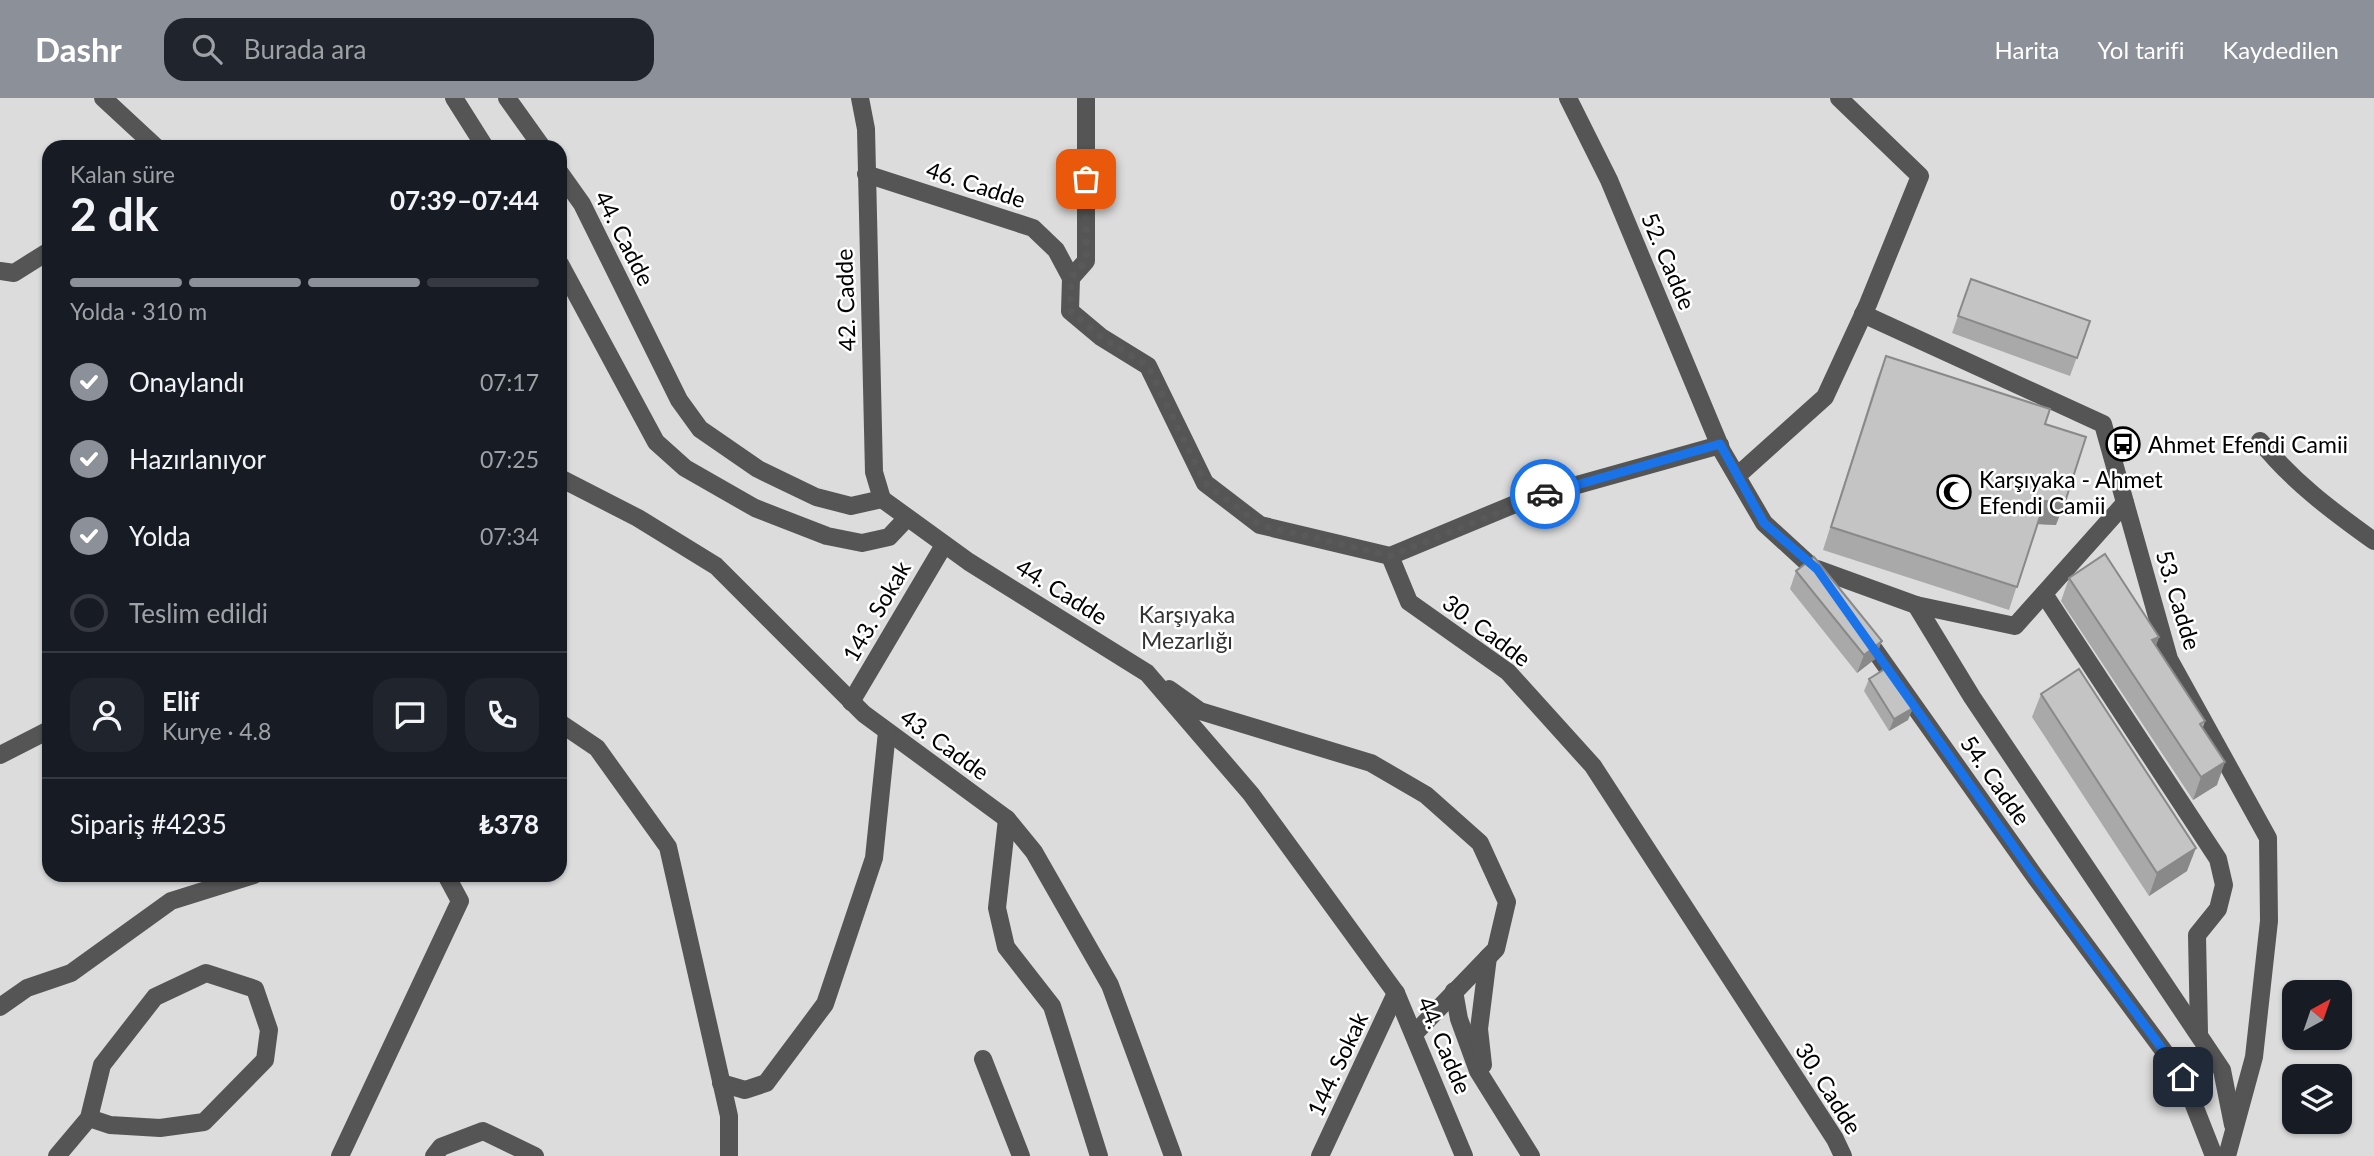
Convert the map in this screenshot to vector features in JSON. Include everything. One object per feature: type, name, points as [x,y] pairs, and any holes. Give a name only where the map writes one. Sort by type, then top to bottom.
[{"type":"lane","points":[[103,98],[148,140]]},
{"type":"lane","points":[[454,98],[481,140]]},
{"type":"lane","points":[[507,98],[537,140]]},
{"type":"lane","name":"42. Cadde","points":[[860,98],[866,129],[874,472],[882,499]]},
{"type":"lane","points":[[1086,98],[1086,261],[1071,278],[1070,311],[1101,337],[1148,366],[1205,483],[1260,525],[1390,556],[1527,499],[1720,444],[1764,523],[1817,569],[1833,591]]},
{"type":"lane","name":"52. Cadde","points":[[1568,98],[1609,180],[1720,444]]},
{"type":"lane","points":[[1737,476],[1825,397],[1863,314],[1920,176],[1839,98]]},
{"type":"lane","name":"46. Cadde","points":[[866,174],[1033,228],[1056,250],[1071,278]]},
{"type":"lane","name":"44. Cadde","points":[[567,183],[582,204],[679,400],[700,429],[758,469],[816,497],[851,506],[882,499],[944,545],[1147,673],[1251,794],[1396,993],[1464,1156]]},
{"type":"lane","points":[[0,271],[14,272],[42,255]]},
{"type":"lane","points":[[567,277],[656,442],[685,468],[755,508],[827,536],[862,543],[889,537],[906,519]]},
{"type":"lane","name":"53. Cadde","points":[[1863,314],[2103,424],[2169,659],[2268,838],[2269,921],[2254,1057],[2227,1156]]},
{"type":"lane","points":[[2260,441],[2281,467],[2321,503],[2374,541]]},
{"type":"lane","name":"43. Cadde","points":[[567,482],[638,519],[716,566],[851,702],[887,732],[1007,819],[1034,852],[1110,985],[1173,1156]]},
{"type":"lane","points":[[1817,569],[1916,606],[2015,626],[2125,503]]},
{"type":"lane","name":"143. Sokak","points":[[851,702],[944,545]]},
{"type":"lane","name":"30. Cadde","points":[[1390,556],[1409,602],[1508,672],[1593,766],[1835,1139],[1843,1156]]},
{"type":"lane","points":[[2044,594],[2218,859],[2224,885],[2218,909],[2197,935],[2199,1033]]},
{"type":"lane","points":[[1916,606],[1972,697],[2222,1070],[2235,1132]]},
{"type":"lane","name":"54. Cadde","points":[[1856,624],[2036,878],[2183,1077],[2214,1156]]},
{"type":"lane","points":[[1147,673],[1200,711],[1371,763],[1426,794],[1480,843],[1507,902],[1496,949],[1414,1034]]},
{"type":"lane","points":[[567,728],[597,748],[668,847],[729,1116],[729,1156]]},
{"type":"lane","points":[[722,1083],[745,1090],[766,1083],[825,1004],[874,858],[887,732]]},
{"type":"lane","points":[[0,755],[42,734]]},
{"type":"lane","points":[[1007,819],[997,908],[1006,947],[1052,1006],[1100,1156]]},
{"type":"lane","points":[[0,1007],[27,988],[71,973],[171,901],[232,882]]},
{"type":"lane","points":[[340,1156],[460,901],[450,882]]},
{"type":"lane","points":[[1485,1082],[1479,1029],[1488,957]]},
{"type":"lane","points":[[57,1156],[89,1118],[102,1065],[155,998],[206,973],[255,989],[269,1030],[265,1059],[204,1122],[160,1128],[110,1125],[89,1118]]},
{"type":"lane","points":[[1454,991],[1459,1018],[1485,1082],[1531,1156]]},
{"type":"lane","name":"144. Sokak","points":[[1320,1156],[1396,993]]},
{"type":"lane","points":[[983,1059],[1021,1156]]},
{"type":"lane","points":[[434,1156],[441,1147],[484,1131],[535,1156]]},
{"type":"green space","name":"Karşıyaka Mezarlığı","points":[[0,98],[2374,98],[2374,1156],[0,1156]]},
{"type":"building","points":[[1971,279],[2090,321],[2077,358],[1958,316]]},
{"type":"building","name":"Karşıyaka - Ahmet Efendi Camii","points":[[1886,356],[2050,409],[2045,424],[2086,437],[2065,502],[2045,501],[2017,587],[1831,527]]},
{"type":"building","points":[[2105,554],[2159,637],[2152,640],[2205,721],[2200,724],[2225,762],[2201,777],[2069,578]]},
{"type":"building","points":[[1814,557],[1882,641],[1864,655],[1796,571]]},
{"type":"building","points":[[1888,667],[1913,708],[1894,719],[1869,679]]},
{"type":"building","points":[[2079,669],[2196,848],[2157,873],[2041,694]]},
{"type":"way so far","points":[[1086,179],[1086,261],[1071,278],[1070,311],[1101,337],[1148,366],[1205,483],[1260,525],[1390,556],[1545,494]]},
{"type":"place","name":"Ahmet Efendi Camii","points":[[2123,444]]},
{"type":"place","name":"Karşıyaka - Ahmet Efendi Camii","points":[[1954,492]]},
{"type":"route","points":[[1545,494],[1720,444],[1722,452],[1764,523],[1817,569],[2036,878],[2183,1077]]}]
